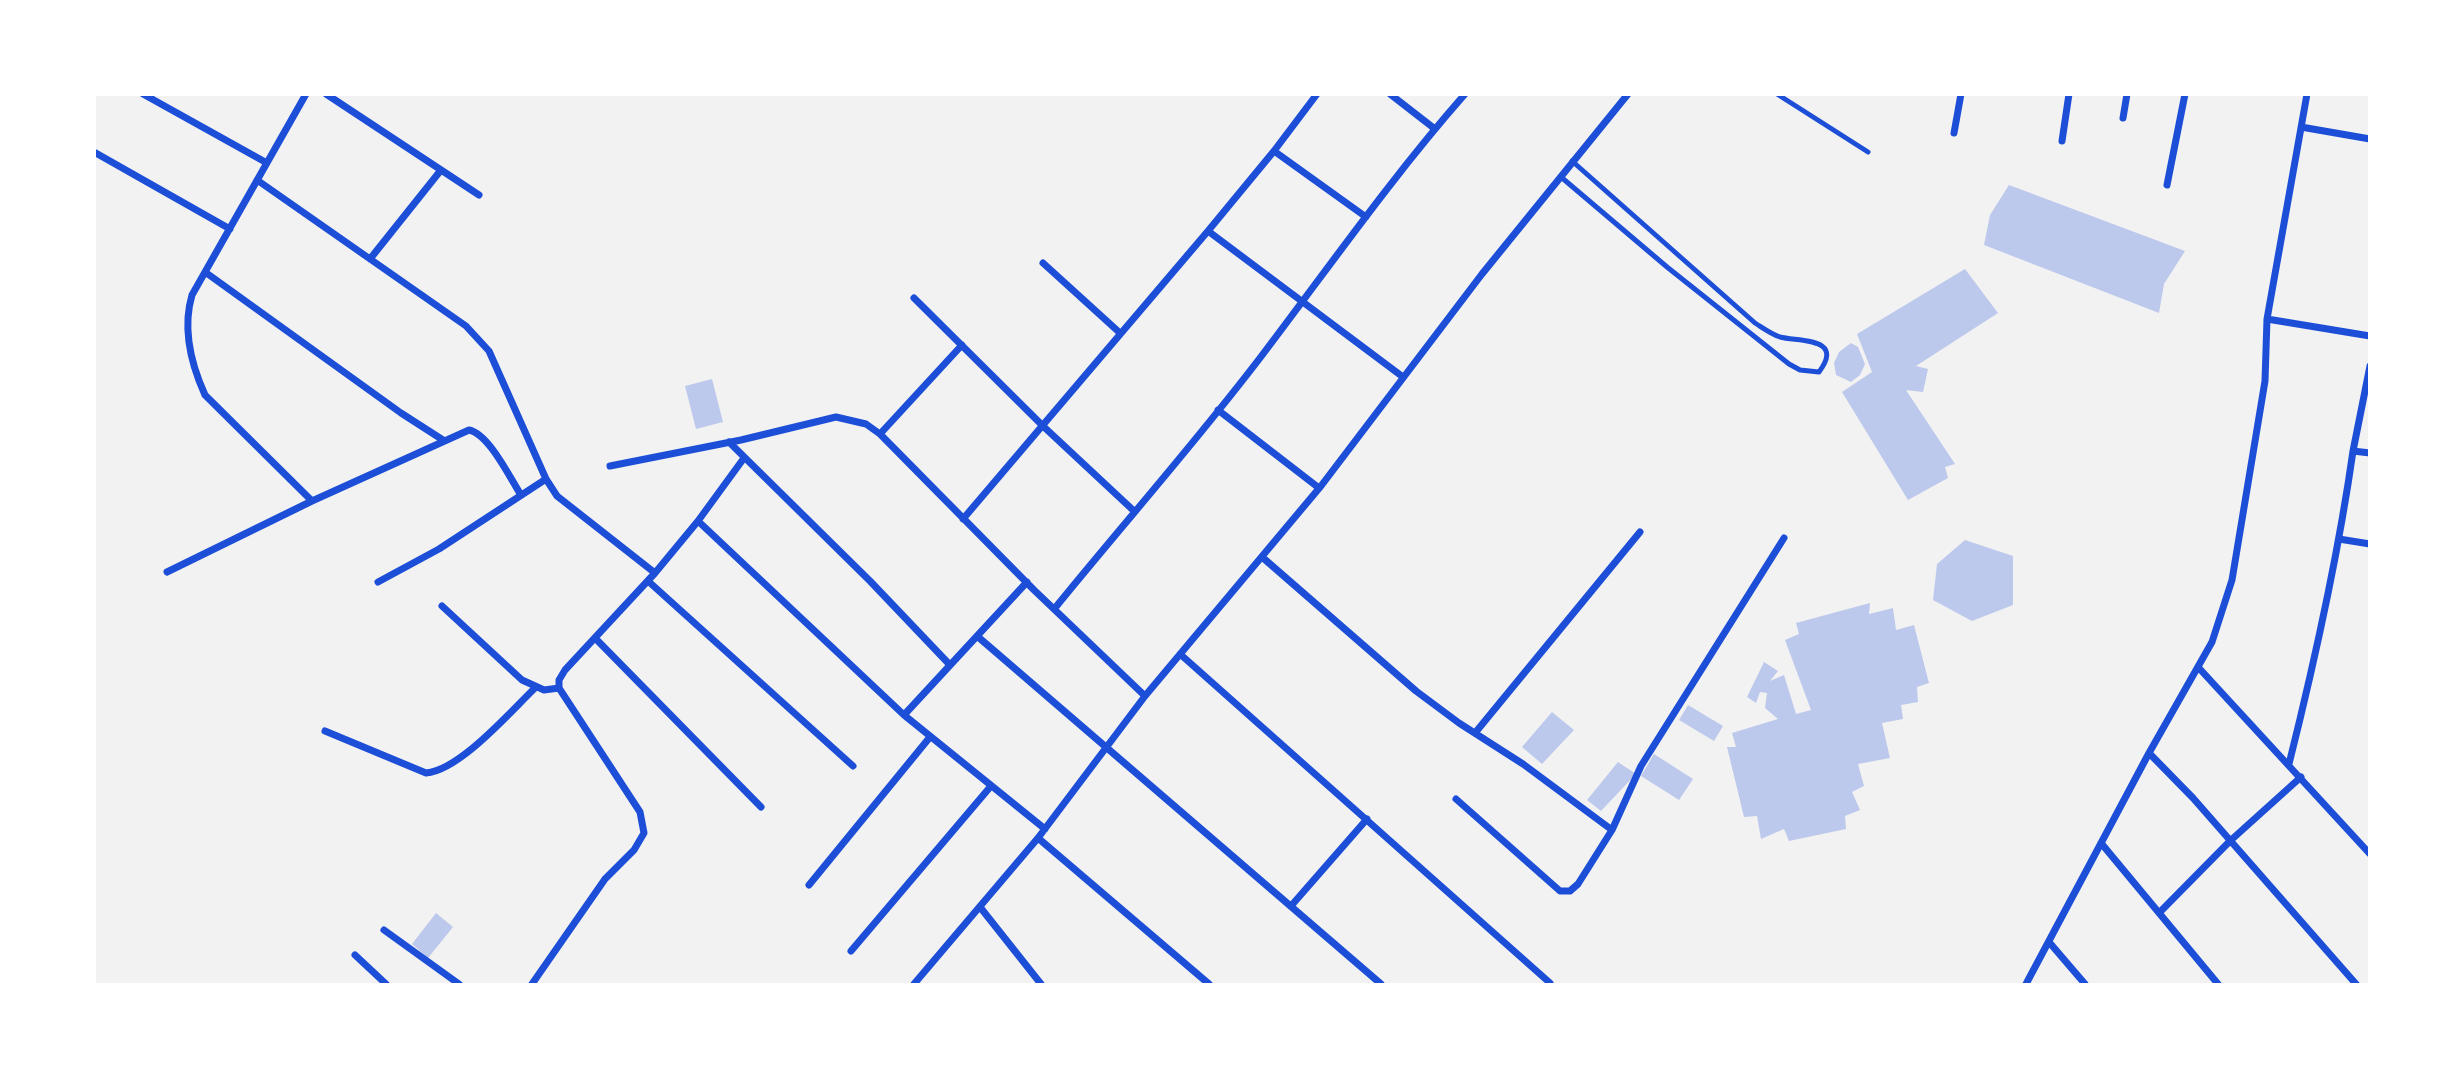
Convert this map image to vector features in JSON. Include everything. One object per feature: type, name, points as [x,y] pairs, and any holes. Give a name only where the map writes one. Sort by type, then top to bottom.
[{"type":"street","points":[[143,94],[267,163]]},
{"type":"street","points":[[306,94],[192,295],[187,326],[189,346],[205,395],[312,501]]},
{"type":"street","points":[[327,94],[479,195]]},
{"type":"street","points":[[963,519],[1208,231],[1317,94]]},
{"type":"street","points":[[1390,94],[1434,129]]},
{"type":"street","points":[[1055,608],[1263,355],[1434,129],[1465,94]]},
{"type":"street","points":[[914,985],[1038,838],[1145,696],[1319,488],[1482,274],[1628,94]]},
{"type":"street","points":[[1954,133],[1961,94]]},
{"type":"street","points":[[2062,141],[2068,94]]},
{"type":"street","points":[[2123,118],[2127,94]]},
{"type":"street","points":[[2167,185],[2185,94]]},
{"type":"street","points":[[2026,985],[2149,753],[2212,642],[2232,580],[2265,381],[2267,319],[2307,94]]},
{"type":"street","points":[[2301,127],[2370,139]]},
{"type":"street","points":[[1274,150],[1366,217]]},
{"type":"street","points":[[94,152],[230,229]]},
{"type":"street","points":[[370,259],[441,170]]},
{"type":"street","points":[[257,180],[466,326],[479,338],[489,351],[545,479],[558,496],[654,573]]},
{"type":"street","points":[[1208,231],[1403,377]]},
{"type":"street","points":[[1043,263],[1120,333]]},
{"type":"street","points":[[205,272],[401,413],[443,440]]},
{"type":"street","points":[[914,298],[1044,427],[1134,511]]},
{"type":"street","points":[[2267,319],[2370,336]]},
{"type":"street","points":[[880,434],[962,345]]},
{"type":"street","points":[[2289,764],[2313,668],[2370,366]]},
{"type":"street","points":[[1218,410],[1319,488]]},
{"type":"street","points":[[610,466],[836,417],[866,424],[880,434],[1145,696]]},
{"type":"street","points":[[167,572],[312,501],[469,430],[476,431],[485,440],[521,495]]},
{"type":"street","points":[[729,442],[870,581],[950,666]]},
{"type":"street","points":[[2353,451],[2370,453]]},
{"type":"street","points":[[532,985],[605,879],[634,850],[644,833],[640,812],[559,688],[558,680],[648,581],[698,521],[744,458]]},
{"type":"street","points":[[378,582],[439,549],[545,479]]},
{"type":"street","points":[[698,521],[904,715],[1045,829]]},
{"type":"street","points":[[1475,733],[1640,532]]},
{"type":"street","points":[[1456,799],[1560,891],[1570,891],[1578,884],[1612,830],[1641,766],[1784,538]]},
{"type":"street","points":[[2339,538],[2370,544]]},
{"type":"street","points":[[1262,557],[1416,691],[1523,764],[1612,830]]},
{"type":"street","points":[[648,581],[853,766]]},
{"type":"street","points":[[904,715],[1027,582]]},
{"type":"street","points":[[442,606],[522,680],[544,690],[559,688]]},
{"type":"street","points":[[977,636],[1381,985]]},
{"type":"street","points":[[595,638],[761,807]]},
{"type":"street","points":[[1180,654],[1550,983]]},
{"type":"street","points":[[2198,667],[2370,854]]},
{"type":"street","points":[[325,731],[426,773],[434,772],[444,768],[477,744],[535,688]]},
{"type":"street","points":[[809,885],[930,737]]},
{"type":"street","points":[[2149,753],[2193,798],[2356,985]]},
{"type":"street","points":[[2159,913],[2230,841],[2301,777]]},
{"type":"street","points":[[851,951],[991,786]]},
{"type":"street","points":[[1291,906],[1367,819]]},
{"type":"street","points":[[1038,838],[1209,985]]},
{"type":"street","points":[[2101,844],[2218,985]]},
{"type":"street","points":[[980,907],[1041,985]]},
{"type":"street","points":[[384,930],[459,985]]},
{"type":"street","points":[[2049,942],[2085,985]]},
{"type":"street","points":[[355,955],[386,985]]},
{"type":"lane","points":[[1777,94],[1868,152]]},
{"type":"lane","points":[[1560,177],[1789,364],[1800,370],[1819,372],[1826,363],[1825,352],[1819,343],[1773,335],[1755,323],[1572,161]]},
{"type":"building","points":[[2009,185],[2185,251],[2164,284],[2159,313],[1984,245],[1990,215]]},
{"type":"building","points":[[1965,269],[1998,313],[1916,366],[1928,369],[1923,392],[1906,390],[1955,464],[1945,467],[1948,478],[1908,500],[1842,392],[1872,372],[1857,334]]},
{"type":"building","points":[[1851,343],[1858,347],[1865,364],[1860,375],[1851,382],[1836,375],[1834,363],[1839,352]]},
{"type":"building","points":[[712,379],[723,422],[696,429],[685,386]]},
{"type":"building","points":[[1965,540],[2013,556],[2013,605],[1972,621],[1933,600],[1937,564]]},
{"type":"building","points":[[1870,603],[1869,614],[1893,608],[1896,630],[1914,625],[1929,683],[1917,687],[1918,702],[1901,705],[1903,719],[1882,723],[1890,758],[1858,764],[1864,786],[1852,792],[1860,810],[1845,816],[1846,829],[1789,841],[1784,829],[1761,839],[1757,816],[1744,817],[1727,747],[1736,747],[1732,733],[1778,719],[1765,708],[1767,693],[1760,692],[1756,703],[1747,697],[1764,662],[1778,671],[1770,681],[1784,675],[1796,714],[1811,710],[1785,640],[1799,634],[1796,623]]},
{"type":"building","points":[[1688,705],[1723,726],[1714,741],[1679,720]]},
{"type":"building","points":[[1552,712],[1574,730],[1542,764],[1522,747]]},
{"type":"building","points":[[1654,754],[1693,779],[1679,800],[1641,776]]},
{"type":"building","points":[[1618,762],[1636,774],[1601,811],[1587,800]]},
{"type":"building","points":[[436,913],[453,927],[428,958],[412,944]]}]
